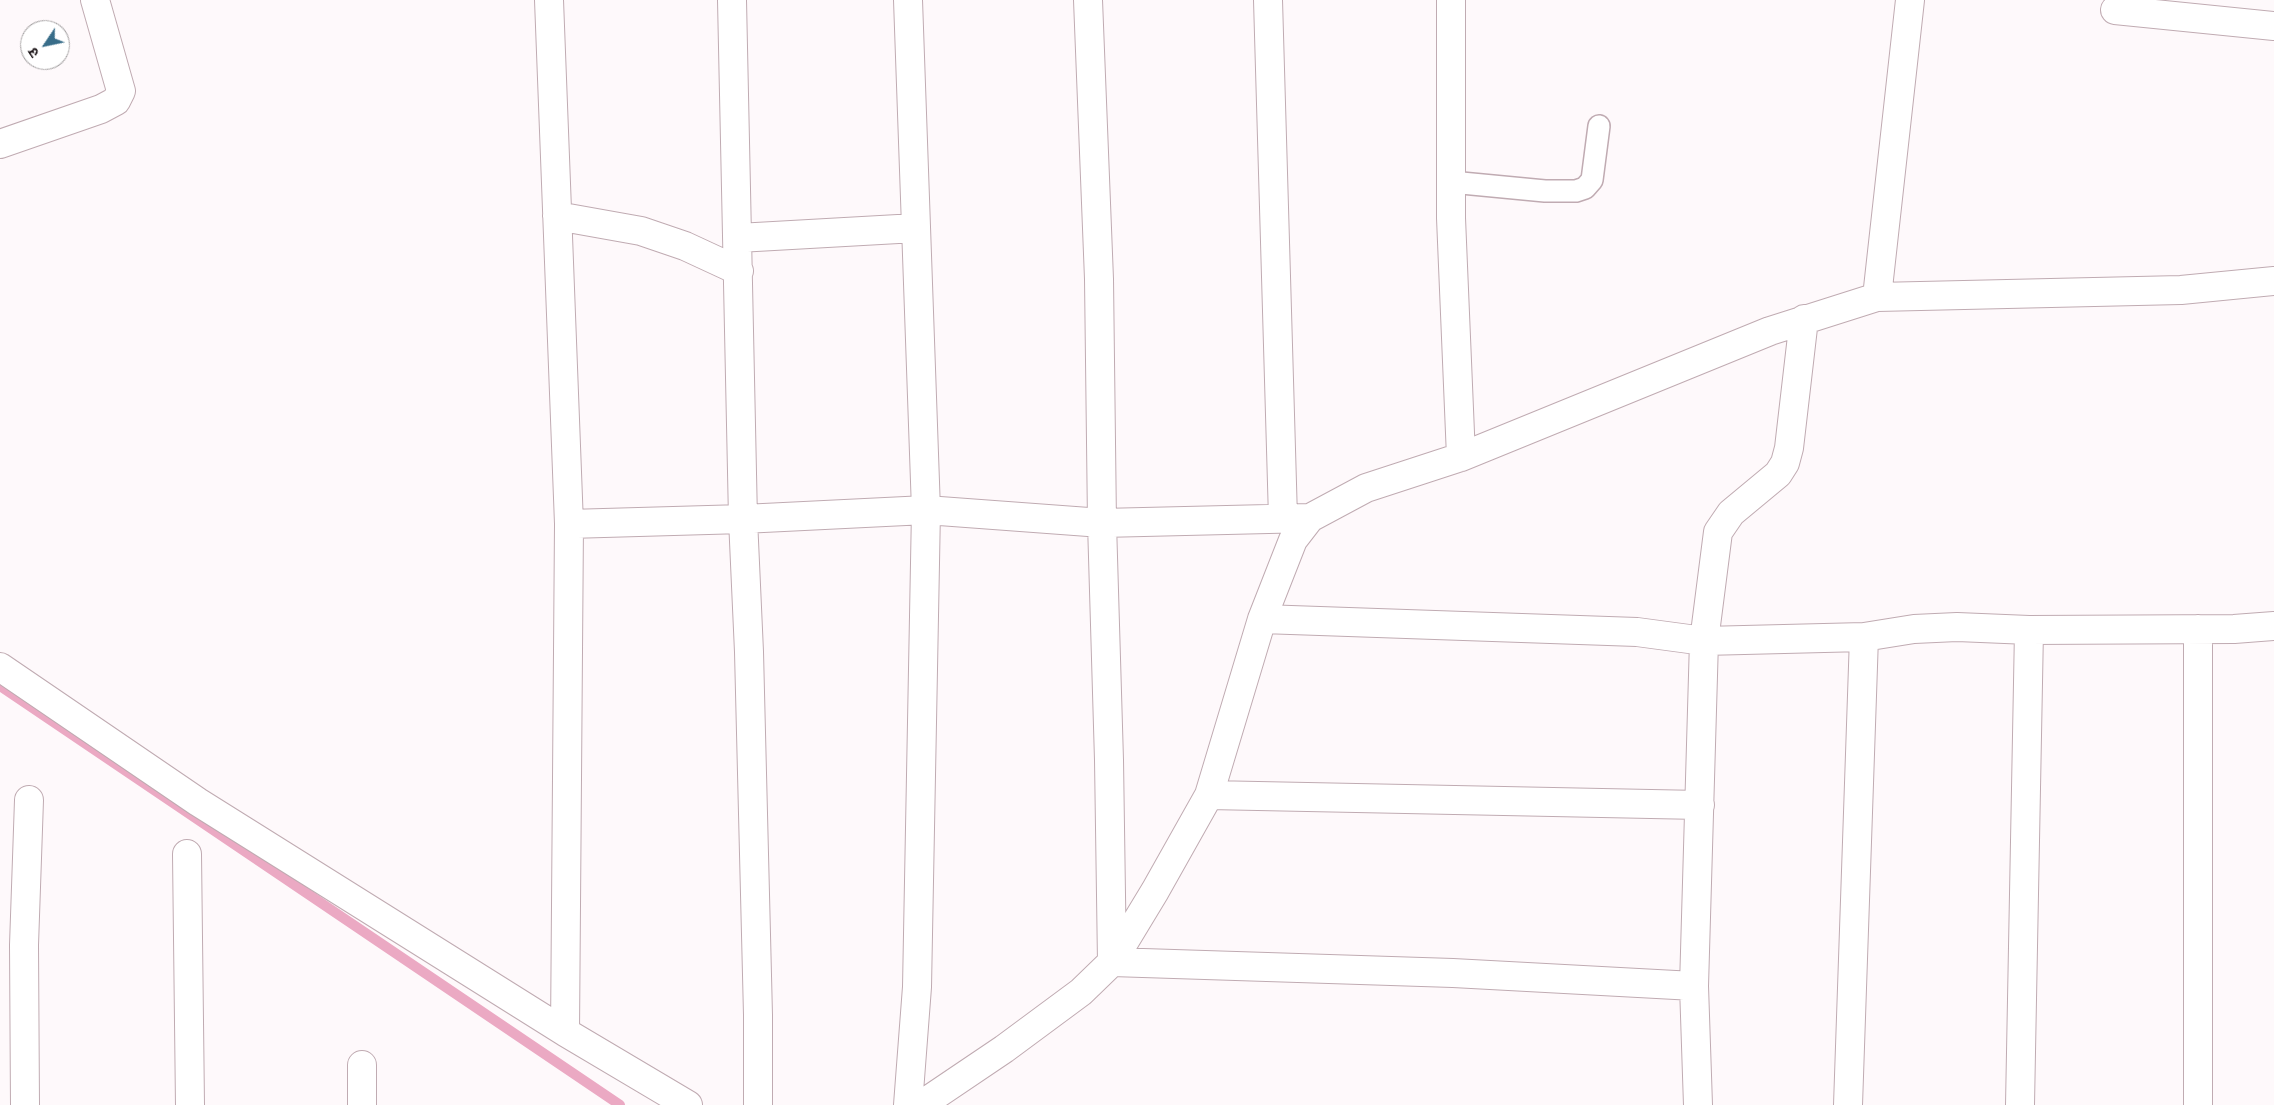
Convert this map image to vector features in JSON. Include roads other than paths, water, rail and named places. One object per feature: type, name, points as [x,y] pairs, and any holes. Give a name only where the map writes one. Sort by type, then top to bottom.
[{"type":"street","points":[[0,144],[101,109],[116,101],[121,91],[95,0]]},
{"type":"street","points":[[549,0],[569,524],[565,1032]]},
{"type":"street","points":[[732,0],[743,519],[749,652],[758,1015],[758,1105]]},
{"type":"street","points":[[908,0],[926,510],[917,987],[908,1105]]},
{"type":"street","points":[[1088,0],[1099,279],[1102,523],[1109,760],[1112,962]]},
{"type":"street","points":[[1268,0],[1283,518]]},
{"type":"street","points":[[1451,0],[1451,182],[1460,457]]},
{"type":"street","points":[[1876,296],[1910,0]]},
{"type":"street","points":[[2115,10],[2274,26]]},
{"type":"street","points":[[557,216],[641,231],[685,246],[739,271]]},
{"type":"street","points":[[738,238],[916,228]]},
{"type":"street","points":[[921,1105],[1004,1049],[1081,992],[1112,962],[1155,891],[1209,795],[1262,619],[1293,540],[1310,518],[1366,488],[1460,457],[1770,331],[1876,296],[2181,290],[2274,281]]},
{"type":"street","points":[[1698,1105],[1694,986],[1704,641],[1718,532],[1731,513],[1778,474],[1785,463],[1789,448],[1804,319]]},
{"type":"street","points":[[569,524],[743,519],[926,510],[1102,523],[1310,518]]},
{"type":"street","points":[[1262,619],[1637,632],[1704,641],[1864,637],[1914,629],[1957,627],[2029,630],[2198,629],[2274,626]]},
{"type":"street","points":[[2198,629],[2198,1105]]},
{"type":"street","points":[[2020,1105],[2029,630]]},
{"type":"street","points":[[1848,1105],[1864,637]]},
{"type":"street","points":[[0,667],[198,802],[565,1032],[688,1105]]},
{"type":"street","points":[[1209,795],[1700,805]]},
{"type":"street","points":[[25,1105],[12,945],[28,800]]},
{"type":"street","points":[[187,854],[190,1105]]},
{"type":"street","points":[[1112,962],[1453,974],[1694,986]]},
{"type":"street","points":[[362,1065],[362,1105]]},
{"type":"lane","points":[[1451,182],[1544,191],[1576,191],[1585,188],[1592,180],[1599,126]]},
{"type":"waterway","points":[[0,686],[620,1105]]}]
